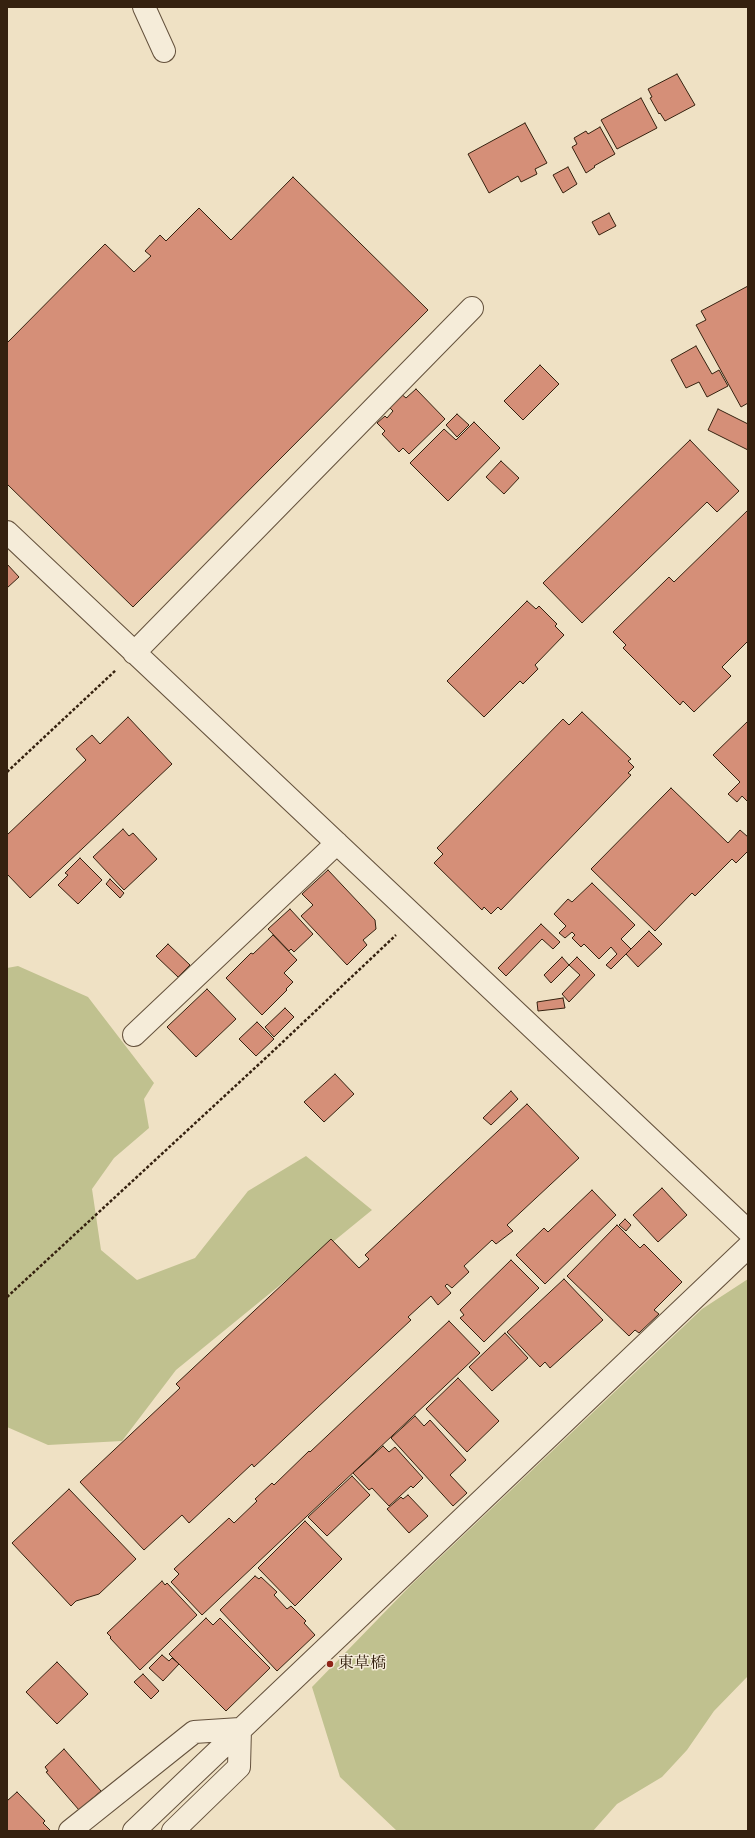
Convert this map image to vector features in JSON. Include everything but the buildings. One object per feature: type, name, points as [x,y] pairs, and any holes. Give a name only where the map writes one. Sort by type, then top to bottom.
[{"type":"street","points":[[144,7],[164,51]]},
{"type":"street","points":[[134,653],[472,308]]},
{"type":"street","points":[[7,532],[748,1231]]},
{"type":"street","points":[[134,1035],[337,843]]},
{"type":"street","points":[[134,1831],[748,1247]]},
{"type":"street","points":[[70,1831],[194,1732],[240,1729]]},
{"type":"street","points":[[173,1831],[239,1767],[240,1729]]},
{"type":"path","points":[[7,772],[134,653]]},
{"type":"path","points":[[7,1297],[270,1054],[415,917]]},
{"type":"green space","points":[[18,966],[88,997],[154,1083],[144,1099],[149,1128],[114,1158],[92,1189],[101,1250],[137,1280],[195,1258],[248,1191],[306,1156],[372,1210],[176,1370],[122,1441],[48,1445],[7,1427],[7,968]]},
{"type":"green space","points":[[748,1279],[748,1676],[714,1711],[687,1750],[662,1777],[617,1804],[593,1831],[397,1831],[340,1777],[312,1687],[412,1584],[702,1309]]},
{"type":"place","name":"東草橋","points":[[330,1664]]}]
